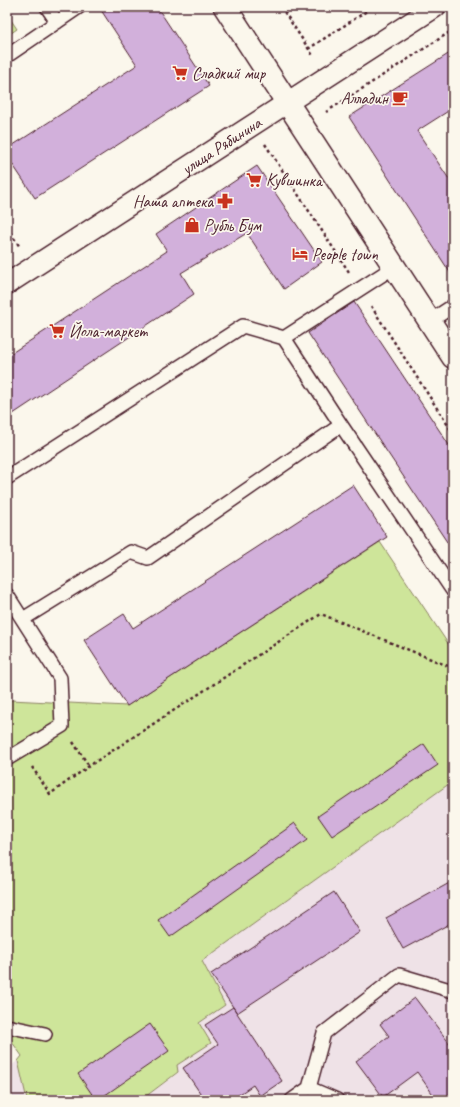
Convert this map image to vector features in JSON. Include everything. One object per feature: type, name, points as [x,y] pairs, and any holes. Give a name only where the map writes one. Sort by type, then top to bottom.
[{"type":"street","points":[[224,7],[453,357]]},
{"type":"street","name":"улица Рябинина","points":[[7,284],[434,7]]},
{"type":"lane","points":[[47,7],[57,22]]},
{"type":"lane","points":[[7,56],[79,7]]},
{"type":"lane","points":[[284,338],[394,267]]},
{"type":"lane","points":[[430,321],[453,306]]},
{"type":"lane","points":[[7,478],[243,326],[284,338],[453,591]]},
{"type":"lane","points":[[23,619],[131,552],[148,558],[341,425]]},
{"type":"lane","points":[[7,594],[60,678],[62,726],[7,759]]},
{"type":"lane","points":[[292,1100],[309,1088],[324,1033],[399,976],[453,991]]},
{"type":"lane","points":[[7,1026],[45,1034]]},
{"type":"lane","points":[[309,1088],[337,1100]]},
{"type":"path","points":[[281,7],[327,77]]},
{"type":"path","points":[[308,48],[372,7]]},
{"type":"path","points":[[326,112],[453,30]]},
{"type":"path","points":[[20,751],[50,794],[89,766],[321,614],[453,668]]},
{"type":"path","points":[[62,726],[89,766]]},
{"type":"shaded area","points":[[453,781],[453,1100],[141,1100],[178,1073],[177,1065],[211,1043],[199,1023],[225,1005],[202,961]]},
{"type":"shaded area","points":[[18,1061],[27,1100],[7,1100],[7,1068]]},
{"type":"green space","points":[[7,14],[17,29],[7,36]]},
{"type":"green space","points":[[380,542],[453,651],[453,781],[202,961],[225,1005],[199,1023],[211,1043],[177,1065],[178,1072],[141,1100],[27,1100],[18,1061],[22,1056],[7,1035],[7,703],[11,700],[127,706]]},
{"type":"building","points":[[99,7],[157,7],[209,86],[35,198],[7,156],[7,149],[137,65]]},
{"type":"building","points":[[453,51],[453,108],[417,131],[453,185],[453,277],[349,117]]},
{"type":"building","points":[[257,166],[322,262],[284,289],[247,233],[181,273],[194,294],[7,418],[7,356],[167,251],[156,234]]},
{"type":"building","points":[[354,302],[453,451],[453,551],[308,333]]},
{"type":"building","points":[[353,485],[387,537],[127,706],[84,640],[124,614],[133,628]]},
{"type":"building","points":[[424,744],[438,765],[332,836],[318,816]]},
{"type":"building","points":[[295,823],[307,840],[170,937],[158,920]]},
{"type":"building","points":[[453,881],[453,922],[403,949],[386,918]]},
{"type":"building","points":[[334,892],[360,932],[237,1013],[211,974]]},
{"type":"building","points":[[415,998],[453,1048],[453,1100],[437,1100],[417,1072],[383,1097],[356,1061],[389,1036],[380,1024]]},
{"type":"building","points":[[233,1007],[282,1081],[260,1096],[253,1085],[231,1100],[205,1100],[183,1068],[218,1044],[205,1025]]},
{"type":"building","points":[[150,1024],[169,1051],[96,1100],[78,1074]]},
{"type":"place","name":"Сладкий мир","points":[[180,73]]},
{"type":"place","name":"Алладин","points":[[400,98]]},
{"type":"place","name":"Кувшинка","points":[[254,180]]},
{"type":"place","name":"Наша аптека","points":[[225,201]]},
{"type":"place","name":"Рубль Бум","points":[[192,225]]},
{"type":"place","name":"People town","points":[[300,254]]},
{"type":"place","name":"Йола-маркет","points":[[57,331]]}]
